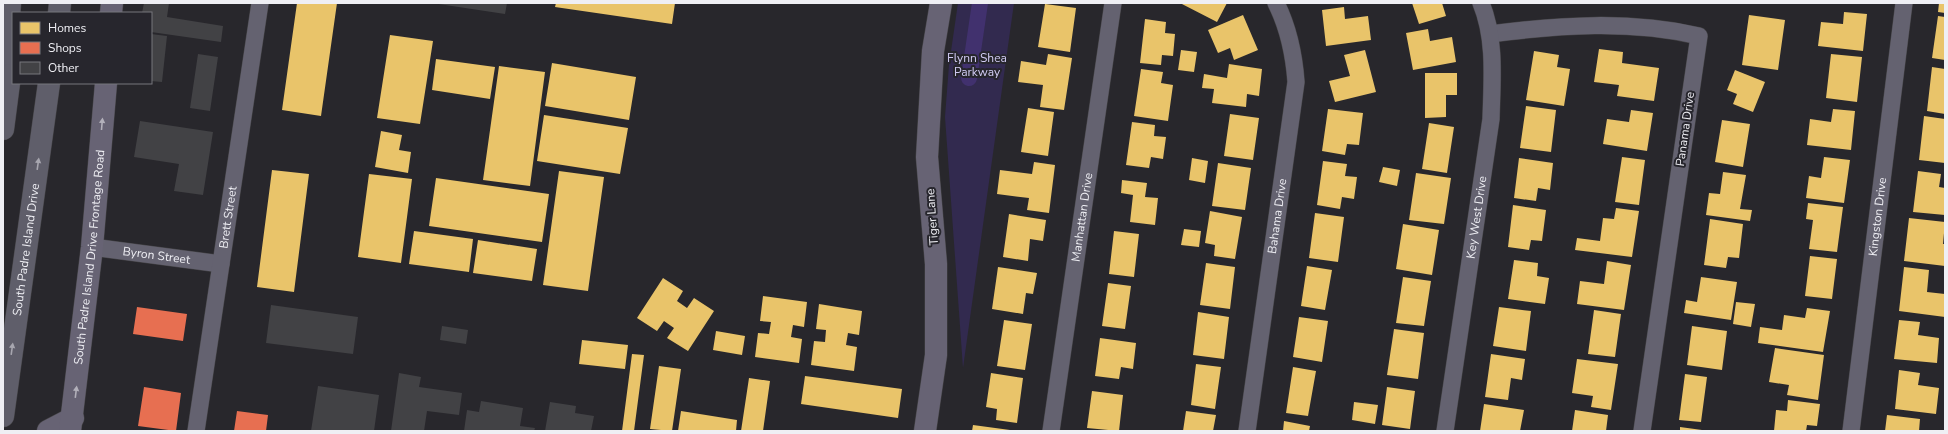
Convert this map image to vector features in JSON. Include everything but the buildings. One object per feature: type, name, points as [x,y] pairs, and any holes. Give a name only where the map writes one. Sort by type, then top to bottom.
[{"type":"highway","points":[[3,90],[10,3]]},
{"type":"highway","points":[[3,129],[12,60]]},
{"type":"highway","name":"South Padre Island Drive","points":[[4,408],[49,84]]},
{"type":"street","name":"Brett Street","points":[[196,431],[260,3]]},
{"type":"street","name":"Tiger Lane","points":[[925,431],[936,355],[936,264],[927,157],[933,51],[941,3]]},
{"type":"street","name":"Manhattan Drive","points":[[1052,431],[1113,3]]},
{"type":"street","name":"Bahama Drive","points":[[1247,431],[1296,82],[1293,51],[1284,18],[1276,3]]},
{"type":"street","name":"Key West Drive","points":[[1445,431],[1491,119],[1493,77],[1490,34],[1481,3]]},
{"type":"street","name":"Kingston Drive","points":[[1851,431],[1904,3]]},
{"type":"street","name":"Panama Drive","points":[[1490,34],[1528,29],[1582,25],[1670,29],[1699,36],[1642,431]]},
{"type":"street","name":"South Padre Island Drive Frontage Road","points":[[72,425],[92,247],[106,84]]},
{"type":"street","name":"Byron Street","points":[[92,247],[221,264]]},
{"type":"street","points":[[48,431],[72,425]]},
{"type":"green space","name":"Flynn Shea Parkway","points":[[958,3],[1014,3],[963,368],[945,117],[949,65]]},
{"type":"waterway","points":[[969,78],[980,3]]}]
